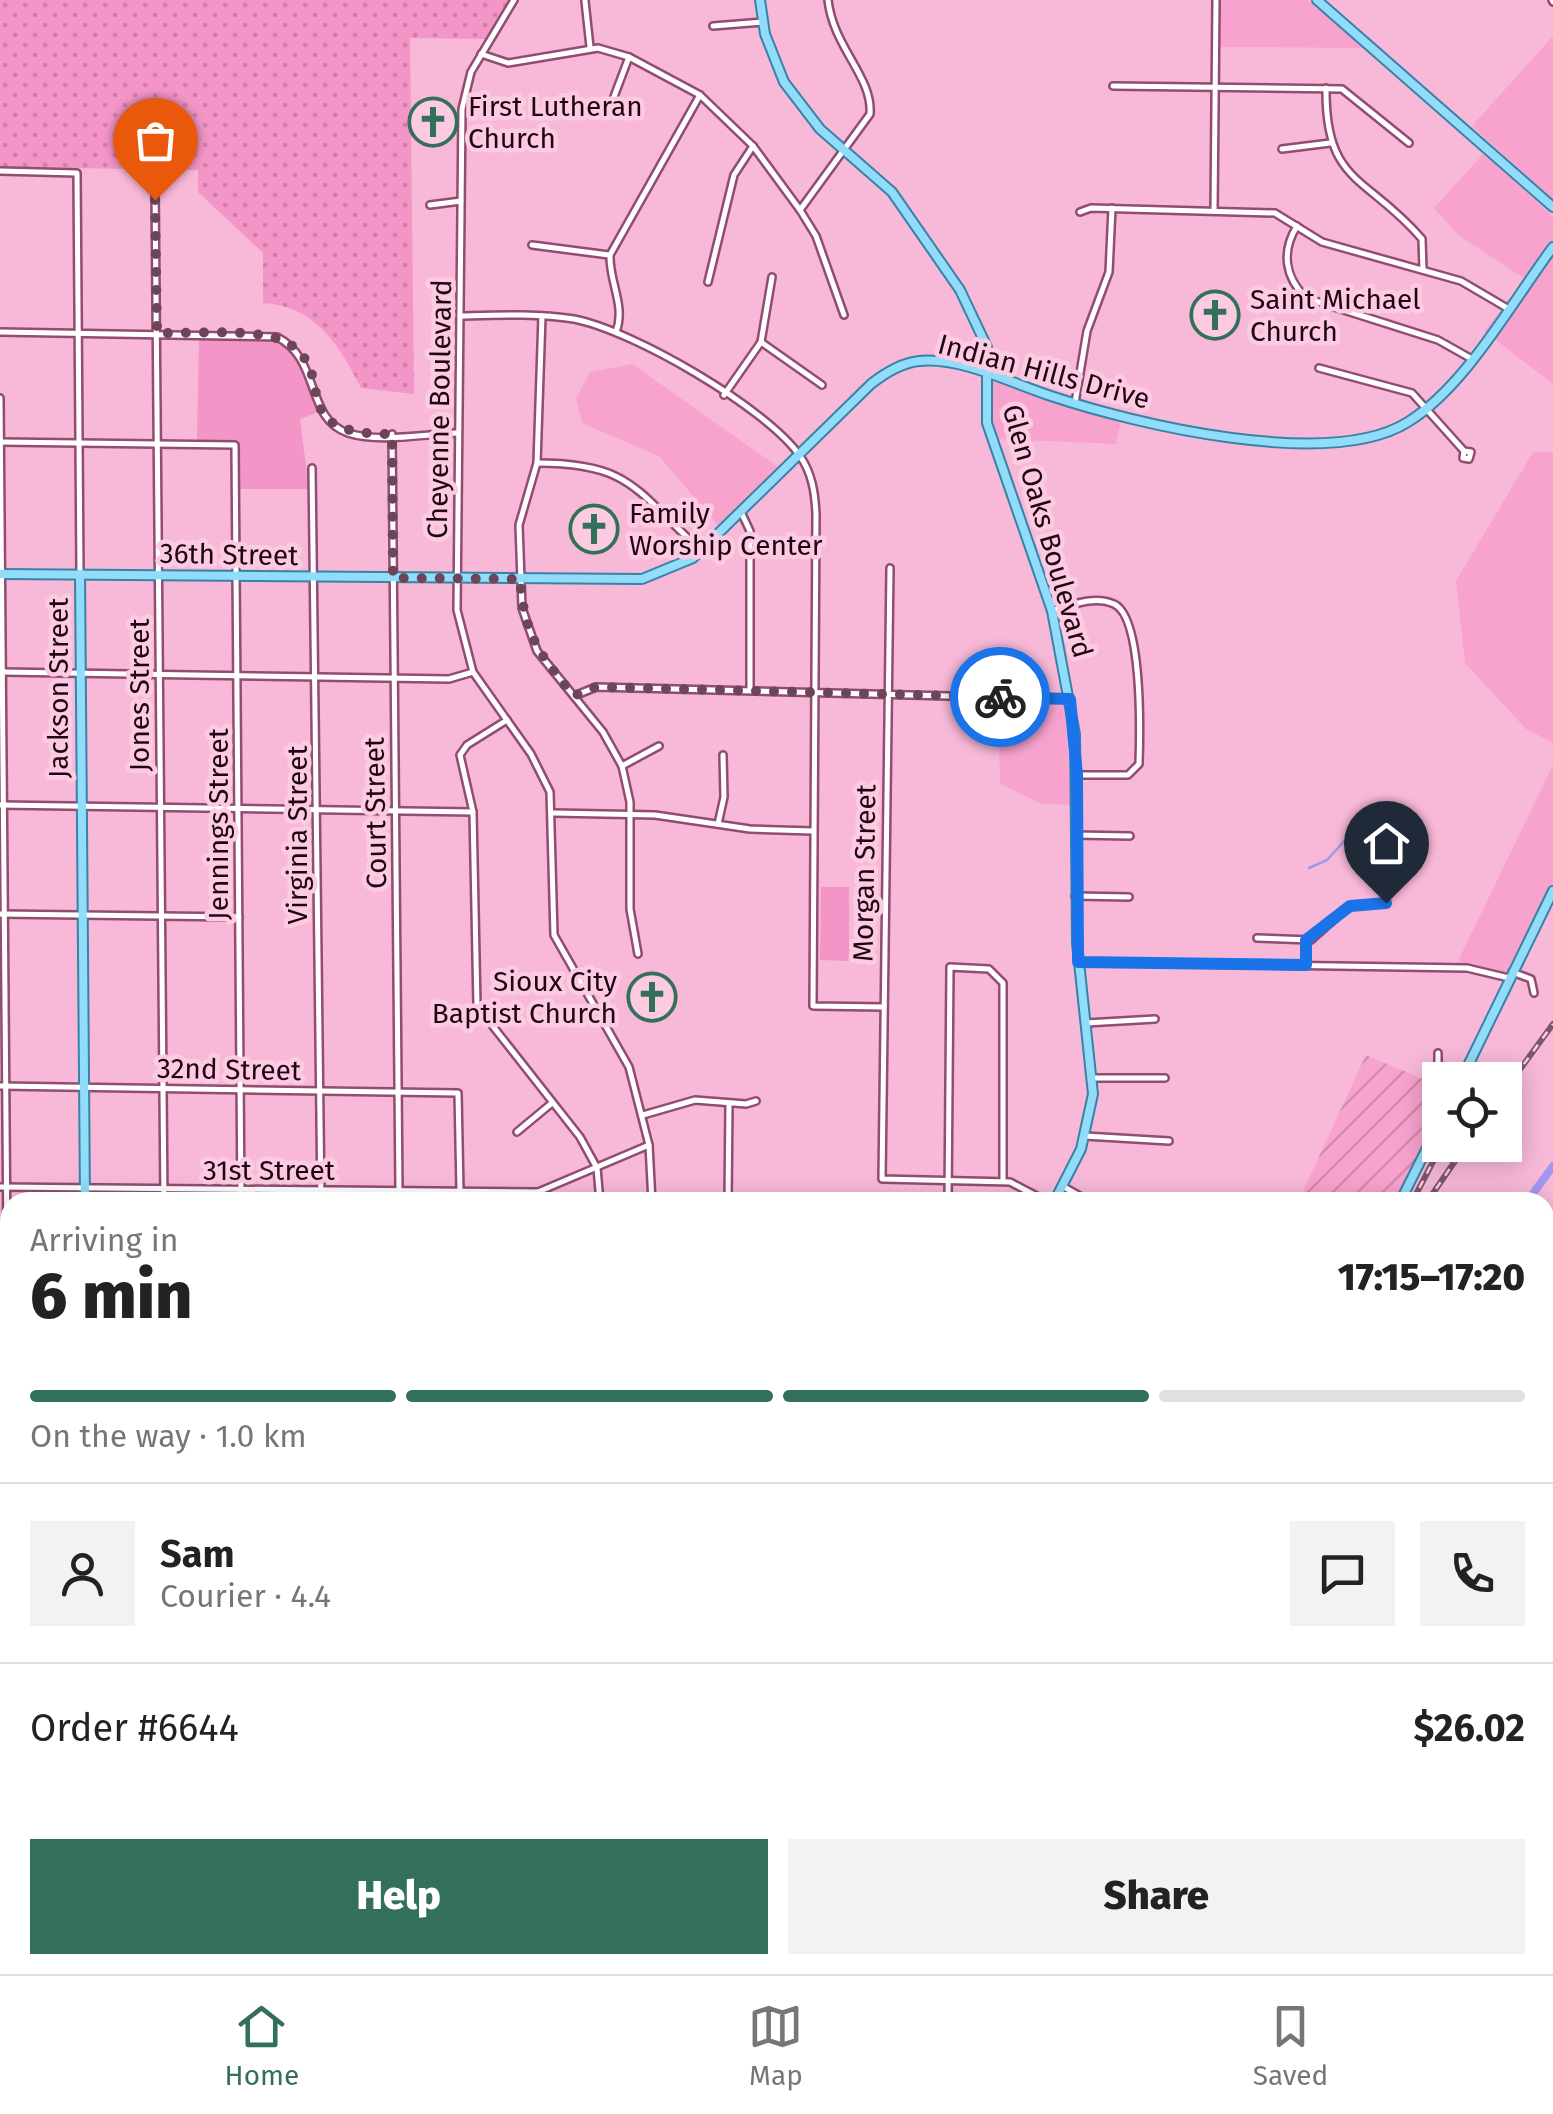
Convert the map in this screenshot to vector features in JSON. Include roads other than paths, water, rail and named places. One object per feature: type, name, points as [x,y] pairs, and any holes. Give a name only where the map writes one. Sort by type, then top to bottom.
[{"type":"main road","name":"Glen Oaks Boulevard","points":[[760,0],[762,22],[784,82],[820,128],[892,192],[935,249],[984,339],[987,422],[1052,611],[1070,699],[1077,775],[1078,962],[1092,1078],[1085,1136],[1060,1192]]},
{"type":"main road","points":[[1317,0],[1553,207]]},
{"type":"main road","name":"Indian Hills Drive","points":[[457,579],[642,580],[672,570],[701,550],[871,384],[902,365],[944,363],[1075,403],[1212,436],[1320,442],[1381,435],[1429,406],[1553,247]]},
{"type":"main road","name":"36th Street","points":[[1,574],[457,579]]},
{"type":"main road","name":"Jackson Street","points":[[80,574],[84,1192]]},
{"type":"main road","points":[[1469,1062],[1553,891]]},
{"type":"main road","points":[[1405,1192],[1422,1158]]},
{"type":"street","name":"Cheyenne Boulevard","points":[[514,0],[481,54],[462,109],[457,433],[460,630],[473,672],[545,781],[552,813],[552,916],[557,944],[618,1044],[643,1115],[651,1192]]},
{"type":"street","points":[[586,0],[590,47]]},
{"type":"street","points":[[800,210],[868,118],[870,94],[835,36],[828,0]]},
{"type":"street","points":[[1214,211],[1216,0]]},
{"type":"street","points":[[713,26],[762,22]]},
{"type":"street","points":[[481,54],[508,63],[590,47],[630,56],[700,95],[753,146],[800,210],[816,236],[844,315]]},
{"type":"street","points":[[612,102],[630,56]]},
{"type":"street","points":[[1114,86],[1326,88],[1356,96],[1409,143]]},
{"type":"street","points":[[1326,88],[1330,143],[1341,164],[1422,239],[1423,270]]},
{"type":"street","points":[[616,332],[620,310],[610,277],[610,255],[700,95]]},
{"type":"street","points":[[1282,149],[1330,143]]},
{"type":"street","points":[[708,282],[734,174],[753,146]]},
{"type":"street","name":"Jackson Street","points":[[0,171],[77,173],[80,574]]},
{"type":"street","name":"Jones Street","points":[[155,187],[164,1189]]},
{"type":"street","points":[[430,205],[461,201]]},
{"type":"street","points":[[1075,403],[1087,331],[1109,272],[1112,208]]},
{"type":"street","points":[[1080,212],[1112,208],[1274,213],[1330,245],[1479,288],[1507,308]]},
{"type":"street","points":[[1296,226],[1288,241],[1287,266],[1306,298],[1438,340],[1470,358]]},
{"type":"street","points":[[532,245],[610,255]]},
{"type":"street","points":[[724,395],[762,342],[772,277]]},
{"type":"street","points":[[460,316],[572,319],[616,332],[664,352],[784,438],[799,455],[816,499],[813,1006],[884,1007]]},
{"type":"street","points":[[542,316],[537,463],[519,525],[526,628],[537,651],[574,696],[622,766],[631,814],[630,910],[638,954]]},
{"type":"street","points":[[0,332],[277,338],[300,354],[324,415],[338,428],[357,435],[457,433]]},
{"type":"street","points":[[762,342],[822,385]]},
{"type":"street","points":[[1319,368],[1412,393],[1429,406],[1464,452]]},
{"type":"street","points":[[0,398],[4,1187]]},
{"type":"street","name":"Court Street","points":[[392,434],[399,1190]]},
{"type":"street","points":[[0,440],[157,444]]},
{"type":"street","name":"Jennings Street","points":[[157,444],[235,445],[240,1190]]},
{"type":"street","points":[[537,463],[590,466],[620,476],[701,550]]},
{"type":"street","name":"Virginia Street","points":[[312,468],[320,1189]]},
{"type":"street","points":[[741,512],[750,530],[750,690]]},
{"type":"street","name":"Morgan Street","points":[[890,568],[882,1178],[948,1180]]},
{"type":"street","points":[[1052,611],[1106,602],[1124,611],[1130,622],[1138,680],[1139,764],[1128,775],[1077,775]]},
{"type":"street","points":[[1,672],[394,679],[449,679],[473,672]]},
{"type":"street","points":[[574,696],[587,687],[1070,699]]},
{"type":"street","points":[[507,720],[468,745],[460,756],[474,812],[478,1006],[576,1131],[598,1168],[599,1192]]},
{"type":"street","points":[[622,766],[660,746]]},
{"type":"street","points":[[718,824],[724,796],[723,755]]},
{"type":"street","points":[[2,805],[474,812]]},
{"type":"street","points":[[552,813],[631,814],[814,831]]},
{"type":"street","points":[[1076,835],[1130,836]]},
{"type":"street","points":[[1075,896],[1129,897]]},
{"type":"street","points":[[1257,938],[1306,940],[1350,906],[1386,903]]},
{"type":"street","points":[[2,914],[239,917]]},
{"type":"street","points":[[1306,940],[1306,965]]},
{"type":"street","points":[[1078,962],[1475,969],[1531,979],[1534,992]]},
{"type":"street","points":[[948,1192],[950,967],[989,969],[1004,983],[1004,1181]]},
{"type":"street","points":[[1086,1024],[1154,1019]]},
{"type":"street","points":[[1438,1054],[1438,1062]]},
{"type":"street","points":[[1092,1078],[1165,1078]]},
{"type":"street","name":"32nd Street","points":[[3,1086],[458,1093],[460,1191]]},
{"type":"street","points":[[643,1115],[695,1100],[756,1101]]},
{"type":"street","points":[[728,1103],[728,1192]]},
{"type":"street","points":[[516,1132],[552,1104]]},
{"type":"street","points":[[1085,1136],[1169,1141]]},
{"type":"street","points":[[538,1192],[648,1145]]},
{"type":"street","points":[[948,1180],[1004,1181],[1033,1192]]},
{"type":"street","name":"31st Street","points":[[4,1187],[538,1192]]},
{"type":"street","points":[[1064,1188],[1072,1192]]},
{"type":"waterway","points":[[1309,868],[1327,860],[1347,838]]},
{"type":"waterway","points":[[1534,1192],[1553,1166]]},
{"type":"railway","points":[[1522,1067],[1553,1024]]},
{"type":"railway","points":[[1417,1192],[1433,1162]]},
{"type":"railway","points":[[1434,1192],[1454,1162]]},
{"type":"place","name":"First Lutheran Church","points":[[433,122]]},
{"type":"place","name":"Saint Michael Church","points":[[1215,315]]},
{"type":"place","name":"Family Worship Center","points":[[594,529]]},
{"type":"place","name":"Sioux City Baptist Church","points":[[652,997]]}]
